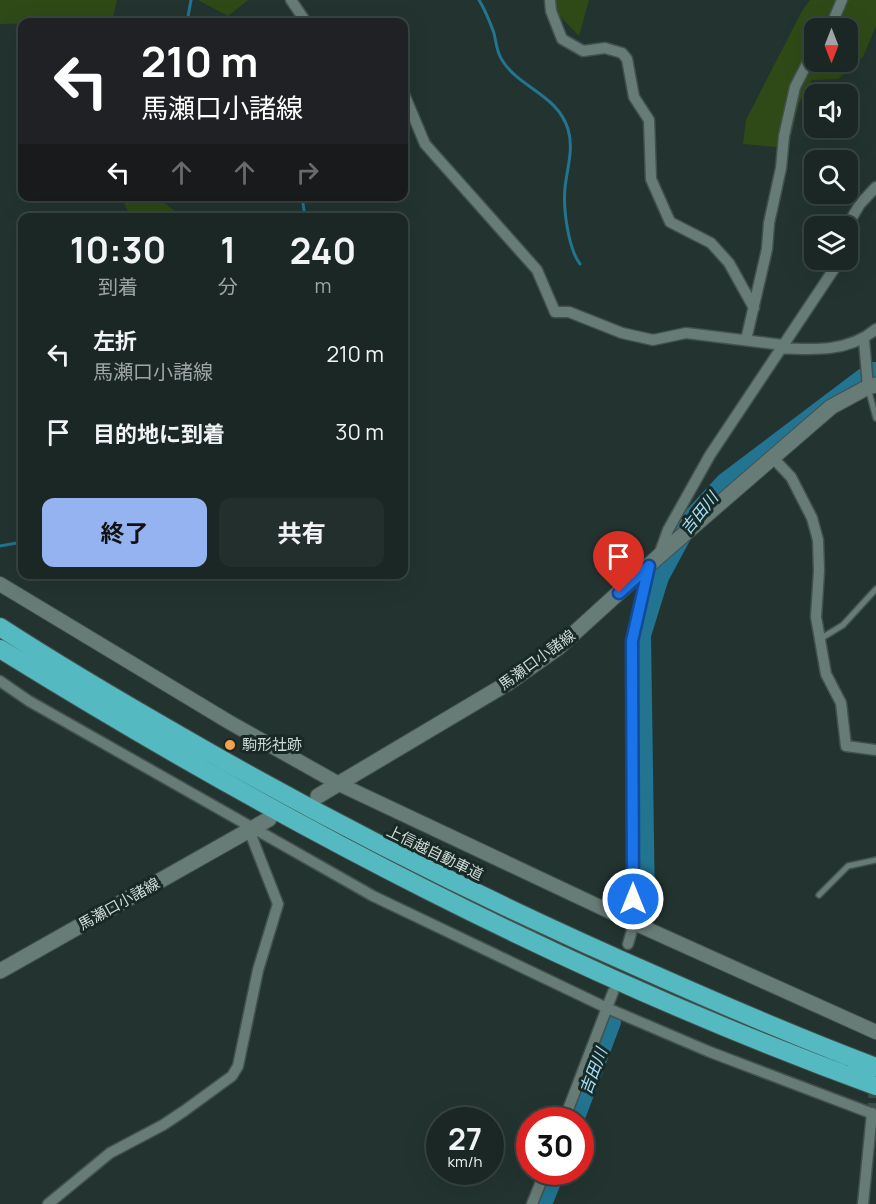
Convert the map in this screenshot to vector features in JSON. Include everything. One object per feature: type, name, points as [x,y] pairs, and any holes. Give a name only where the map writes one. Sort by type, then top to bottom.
[{"type":"highway","name":"上信越自動車道","points":[[0,627],[210,753],[374,842],[628,964],[876,1067]]},
{"type":"highway","points":[[0,650],[147,739],[294,822],[443,898],[680,1007],[876,1086]]},
{"type":"main road","name":"馬瀬口小諸線","points":[[318,796],[517,677],[559,647],[831,407],[872,386]]},
{"type":"main road","name":"馬瀬口小諸線","points":[[0,971],[269,819]]},
{"type":"street","points":[[291,0],[303,18]]},
{"type":"street","points":[[550,0],[551,11],[562,39],[583,51],[605,48],[622,53],[627,59],[634,97],[649,120],[651,179],[670,222],[711,243],[729,263],[754,308]]},
{"type":"street","points":[[834,18],[842,0]]},
{"type":"street","points":[[746,340],[767,249],[784,136],[795,87],[804,69]]},
{"type":"street","points":[[408,104],[425,144],[537,270],[555,312],[569,312],[622,333],[652,340],[686,333],[782,347],[825,350],[864,340],[876,329]]},
{"type":"street","points":[[853,216],[860,204],[876,187]]},
{"type":"street","points":[[628,944],[634,923],[632,641],[654,561],[668,530],[710,455],[834,270]]},
{"type":"street","points":[[864,340],[872,386]]},
{"type":"street","points":[[773,458],[791,477],[812,518],[818,540],[819,571],[816,617],[826,674],[841,703],[846,746],[876,750]]},
{"type":"street","points":[[0,584],[229,722],[339,784],[634,923],[876,1032]]},
{"type":"street","points":[[0,681],[29,701],[373,896],[606,1008],[710,1052],[874,1114],[863,1204]]},
{"type":"street","points":[[48,1204],[110,1153],[163,1125],[184,1111],[232,1076],[238,1066],[258,970],[278,904],[252,829]]},
{"type":"street","points":[[569,1107],[613,992]]},
{"type":"street","points":[[532,1204],[540,1185]]},
{"type":"lane","points":[[872,386],[876,418]]},
{"type":"lane","points":[[820,639],[843,625],[876,589]]},
{"type":"lane","points":[[819,895],[848,866],[876,860]]},
{"type":"green space","points":[[0,0],[117,0],[113,18],[18,18],[18,24],[0,24]]},
{"type":"green space","points":[[198,0],[248,0],[228,16]]},
{"type":"green space","points":[[555,0],[589,0],[579,36],[558,14]]},
{"type":"green space","points":[[810,0],[876,0],[876,26],[863,57],[858,61],[858,18],[804,18],[804,72],[846,72],[838,79],[812,80],[810,84],[804,84],[804,94],[799,103],[788,148],[743,144],[746,120],[802,11]]},
{"type":"green space","points":[[124,201],[162,201],[177,213],[128,213]]},
{"type":"waterway","points":[[188,18],[191,0]]},
{"type":"waterway","points":[[479,0],[494,33],[502,60],[518,78],[555,107],[563,117],[568,129],[570,151],[565,206],[569,238],[580,264]]},
{"type":"waterway","points":[[303,201],[304,213]]},
{"type":"waterway","name":"吉田川","points":[[645,906],[641,635],[659,577],[688,523],[725,483],[872,372],[876,372]]},
{"type":"waterway","points":[[0,546],[18,543]]},
{"type":"waterway","name":"吉田川","points":[[579,1107],[611,1022]]},
{"type":"waterway","name":"吉田川","points":[[542,1204],[550,1185]]},
{"type":"tunnel","points":[[872,1113],[876,1061]]},
{"type":"place","name":"駒形社跡","points":[[230,745]]},
{"type":"route","points":[[619,593],[649,566],[632,641],[633,899]]}]
